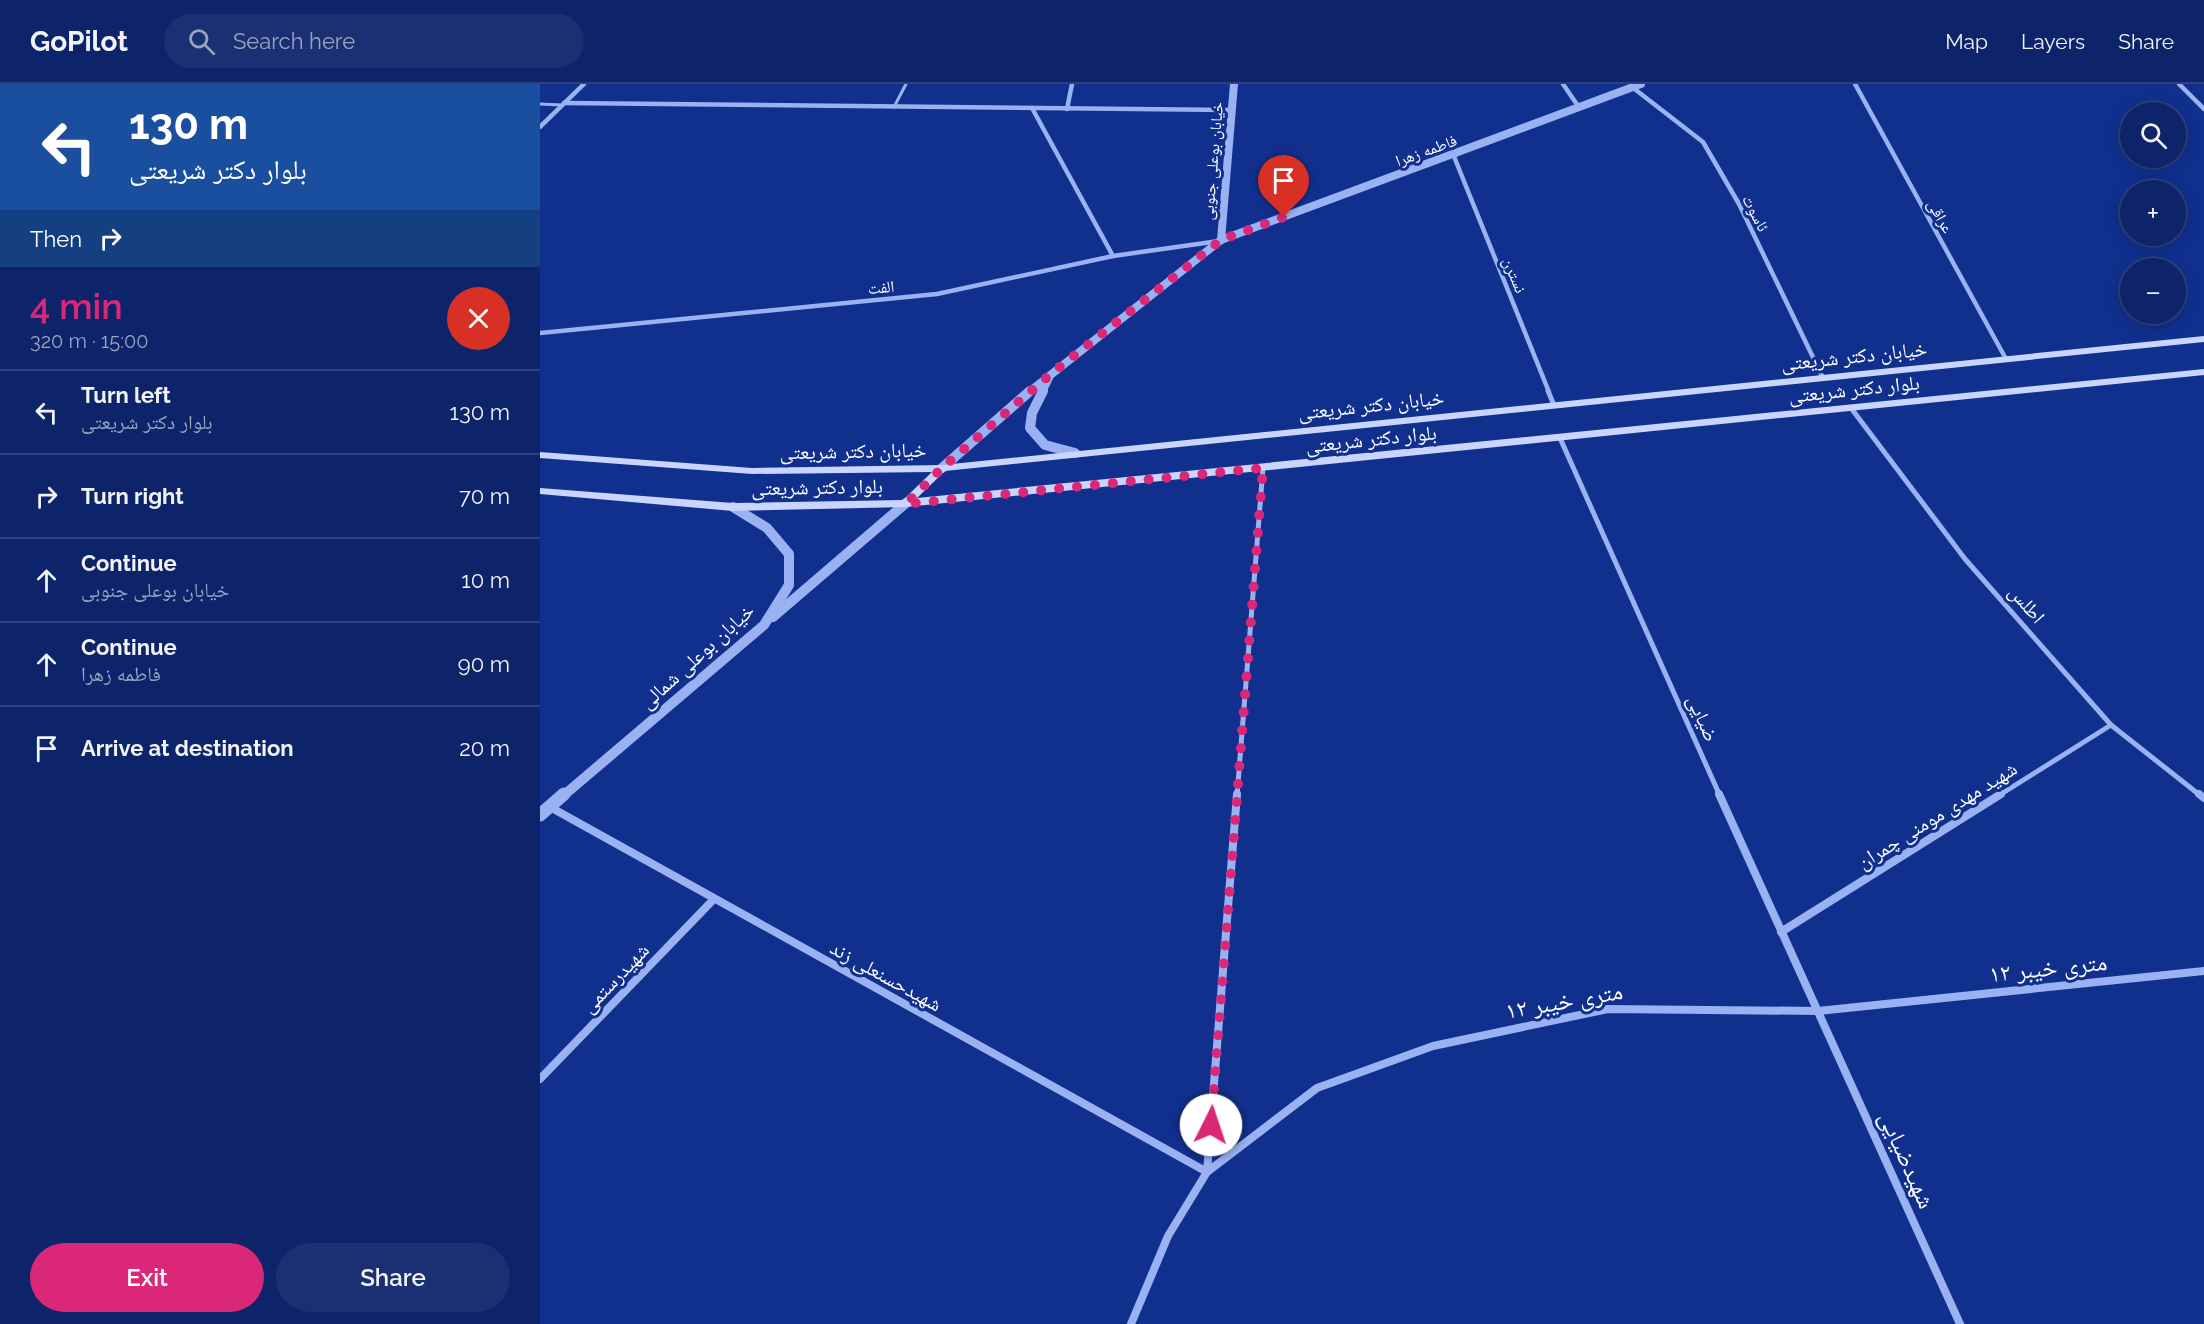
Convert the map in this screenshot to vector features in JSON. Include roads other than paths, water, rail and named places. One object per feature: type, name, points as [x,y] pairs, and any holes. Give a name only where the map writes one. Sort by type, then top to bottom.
[{"type":"main road","name":"خیابان دکتر شریعتی","points":[[540,455],[752,471],[942,468],[2204,339]]},
{"type":"main road","name":"بلوار دکتر شریعتی","points":[[540,491],[733,507],[906,504],[2204,372]]},
{"type":"main road","points":[[906,504],[942,468]]},
{"type":"street","points":[[540,127],[584,84]]},
{"type":"street","points":[[1066,109],[1072,84]]},
{"type":"street","name":"خیابان بوعلی جنوبی","points":[[942,468],[1052,373],[1221,240],[1230,110],[1234,84]]},
{"type":"street","points":[[1563,84],[1578,106]]},
{"type":"street","name":"فاطمه زهرا","points":[[1221,240],[1641,84]]},
{"type":"street","name":"عراقی","points":[[1855,84],[2006,359]]},
{"type":"street","points":[[2179,84],[2204,109]]},
{"type":"street","name":"ئاسوت","points":[[1632,87],[1703,142],[1739,204],[1823,378]]},
{"type":"street","points":[[563,104],[1230,110]]},
{"type":"street","points":[[1032,108],[1113,256]]},
{"type":"street","name":"نسترن","points":[[1453,154],[1554,405]]},
{"type":"street","name":"الفت","points":[[540,333],[938,294],[1113,256],[1221,240]]},
{"type":"street","points":[[1052,373],[1032,413],[1030,428],[1045,445],[1075,453]]},
{"type":"street","name":"اطلس","points":[[1851,408],[1965,559],[2111,725],[2204,798]]},
{"type":"street","name":"ضیایی","points":[[1560,438],[1818,1011]]},
{"type":"street","points":[[1207,1172],[1263,468]]},
{"type":"street","points":[[764,625],[906,504]]},
{"type":"street","name":"خیابان بوعلی شمالی","points":[[540,815],[764,625],[789,585],[789,554],[767,528],[733,507]]},
{"type":"street","name":"شهید مهدی مومنی چمران","points":[[1781,932],[2111,725]]},
{"type":"street","name":"شهیدحسنعلی زند","points":[[549,807],[1207,1172]]},
{"type":"street","name":"شهیدرستمی","points":[[540,1079],[713,900]]},
{"type":"street","name":"۱۲ متری خیبر","points":[[1131,1324],[1167,1236],[1207,1172],[1317,1088],[1433,1046],[1608,1009],[1818,1011],[2204,971]]},
{"type":"street","name":"شهیدضیایی","points":[[1818,1011],[1960,1324]]},
{"type":"lane","points":[[894,107],[906,84]]},
{"type":"lane","points":[[540,104],[563,104]]}]
